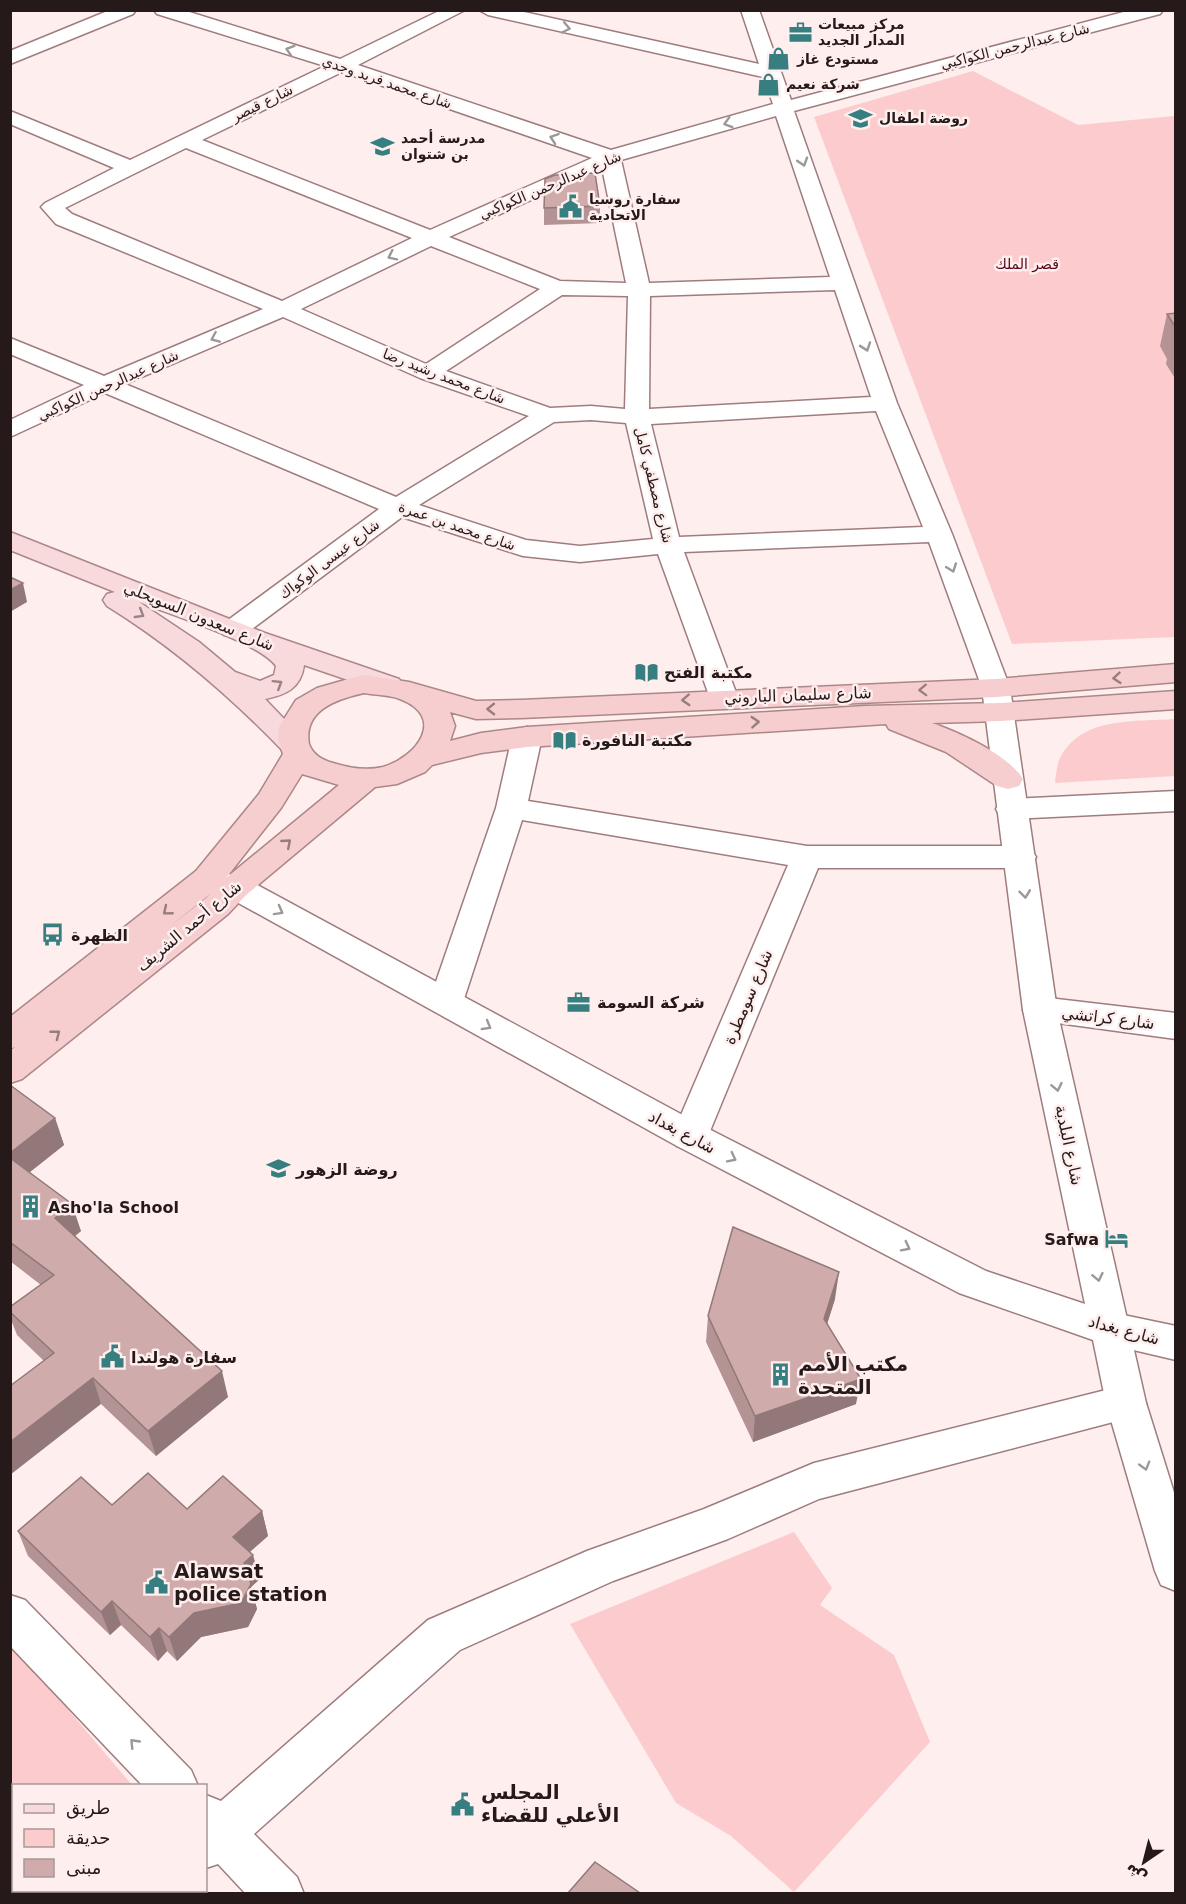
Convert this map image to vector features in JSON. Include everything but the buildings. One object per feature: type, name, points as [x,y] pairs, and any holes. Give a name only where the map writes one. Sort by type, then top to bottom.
[{"type":"highway","name":"شارع سليمان الباروني","points":[[426,757],[481,743],[527,737],[866,715],[998,700],[1176,673]]},
{"type":"highway","points":[[356,685],[389,685],[422,696],[440,718],[442,732],[437,745],[410,769],[389,776],[366,779],[345,778],[309,765],[296,749],[292,728],[301,711],[317,698],[339,688],[356,685]]},
{"type":"highway","name":"شارع سليمان الباروني","points":[[422,696],[476,710],[724,698],[1176,700]]},
{"type":"highway","points":[[866,715],[900,722],[942,736],[986,761],[1010,794]]},
{"type":"highway","name":"شارع أحمد الشريف","points":[[10,1070],[217,906],[221,883],[270,801],[296,749]]},
{"type":"highway","name":"شارع أحمد الشريف","points":[[10,1036],[366,779]]},
{"type":"main road","name":"شارع سعدون السويحلي","points":[[10,540],[244,634],[389,685]]},
{"type":"main road","name":"شارع سعدون السويحلي","points":[[10,555],[108,595],[158,625],[225,676],[296,749]]},
{"type":"main road","points":[[225,676],[239,685],[260,691],[271,689],[287,679],[290,666],[288,661],[244,634]]},
{"type":"street","points":[[10,58],[127,10]]},
{"type":"street","name":"شارع محمد فريد وجدي","points":[[163,10],[340,65],[610,157]]},
{"type":"street","name":"شارع قيصر","points":[[69,197],[456,10]]},
{"type":"street","points":[[488,10],[773,73]]},
{"type":"street","name":"شارع البلدية","points":[[750,10],[785,106],[885,403],[939,534],[998,700],[1040,1010],[1126,1402],[1176,1571]]},
{"type":"street","name":"شارع عبدالرحمن الكواكبي","points":[[10,430],[107,383],[283,309],[432,237],[610,157],[785,106],[1154,10]]},
{"type":"street","points":[[10,117],[130,167]]},
{"type":"street","points":[[184,140],[557,288],[639,290],[843,283]]},
{"type":"street","name":"شارع مصطفي كامل","points":[[610,157],[639,290],[638,417],[668,545],[724,698]]},
{"type":"street","name":"شارع محمد رشيد رضا","points":[[69,197],[52,207],[64,219],[283,309],[428,373],[548,415],[591,413],[638,417],[885,403]]},
{"type":"street","points":[[428,373],[557,288]]},
{"type":"street","name":"شارع محمد بن عمرة","points":[[10,345],[107,383],[398,507],[494,540],[548,552],[580,554],[668,545],[939,534]]},
{"type":"street","name":"شارع عيسى الوكواك","points":[[244,634],[398,507],[548,415]]},
{"type":"street","points":[[446,1002],[510,808],[527,737]]},
{"type":"street","points":[[1010,794],[1176,801]]},
{"type":"street","points":[[510,808],[807,857],[1020,857]]},
{"type":"street","name":"شارع سومطرة","points":[[690,1137],[807,857]]},
{"type":"street","name":"شارع بغداد","points":[[221,883],[446,1002],[690,1137],[973,1282],[1109,1329],[1176,1343]]},
{"type":"street","name":"شارع كراتشي","points":[[1040,1010],[1176,1026]]},
{"type":"street","points":[[280,1893],[210,1832],[444,1635],[602,1565],[713,1525],[814,1482],[1126,1402]]},
{"type":"street","points":[[10,1615],[174,1784]]},
{"type":"green space","name":"قصر الملك","points":[[973,71],[1078,125],[1175,116],[1175,637],[1012,644],[814,117]]},
{"type":"green space","points":[[1175,719],[1175,776],[1055,783],[1061,756],[1071,743],[1083,734],[1127,721]]},
{"type":"green space","points":[[794,1532],[832,1588],[820,1605],[894,1655],[930,1742],[794,1892],[731,1836],[676,1803],[570,1624]]},
{"type":"green space","points":[[10,1641],[131,1784],[12,1784],[12,1892],[64,1892],[11,1893]]},
{"type":"place","name":"مركز مبيعات المدار الجديد","points":[[800,32]]},
{"type":"place","name":"مستودع غاز","points":[[779,59]]},
{"type":"place","name":"شركة نعيم","points":[[768,84]]},
{"type":"place","name":"روضة اطفال","points":[[861,118]]},
{"type":"place","name":"مدرسة أحمد بن شتوان","points":[[383,146]]},
{"type":"place","name":"سفارة روسيا الاتحادية","points":[[571,207]]},
{"type":"place","name":"مكتبة الفتح","points":[[646,672]]},
{"type":"place","name":"مكتبة النافورة","points":[[564,740]]},
{"type":"place","name":"الظهرة","points":[[53,935]]},
{"type":"place","name":"شركة السومة","points":[[579,1002]]},
{"type":"place","name":"روضة الزهور","points":[[278,1169]]},
{"type":"place","name":"Asho'la School","points":[[30,1207]]},
{"type":"place","name":"Safwa","points":[[1117,1239]]},
{"type":"place","name":"سفارة هولندا","points":[[113,1357]]},
{"type":"place","name":"مكتب الأمم المتحدة","points":[[780,1375]]},
{"type":"place","name":"Alawsat police station","points":[[156,1583]]},
{"type":"place","name":"المجلس الأعلي للقضاء","points":[[463,1804]]}]
